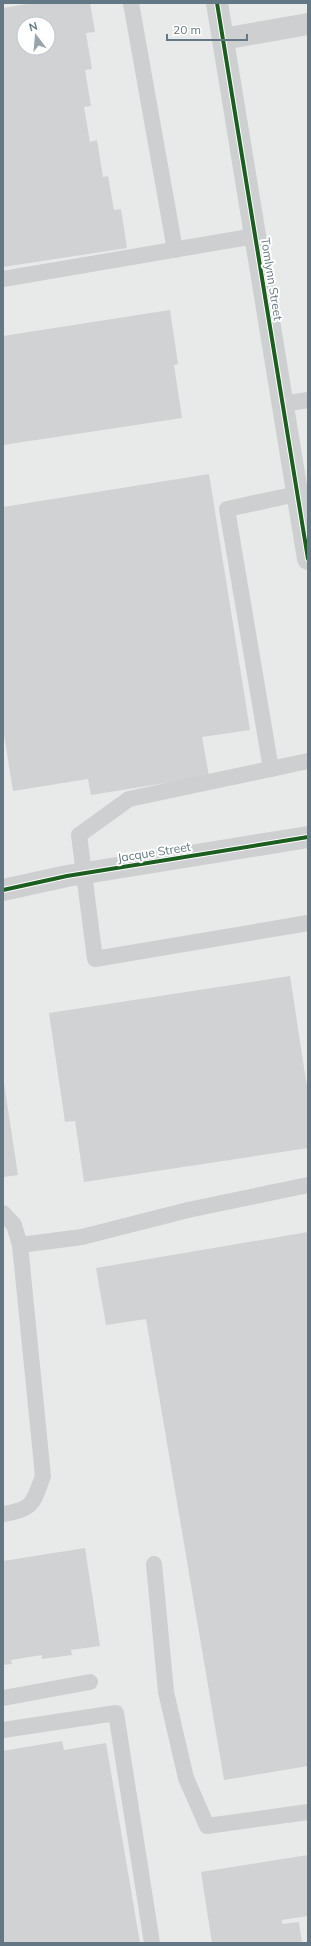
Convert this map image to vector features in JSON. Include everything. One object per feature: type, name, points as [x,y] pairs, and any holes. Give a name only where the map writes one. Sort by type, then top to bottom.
[{"type":"street","name":"Tomlynn Street","points":[[217,3],[308,559]]},
{"type":"street","points":[[223,38],[308,24]]},
{"type":"street","name":"Jacque Street","points":[[3,890],[84,873],[308,837]]},
{"type":"lane","points":[[131,3],[175,250]]},
{"type":"lane","points":[[3,279],[255,236]]},
{"type":"lane","points":[[283,404],[308,400]]},
{"type":"lane","points":[[271,769],[227,509],[297,494]]},
{"type":"lane","points":[[308,761],[129,799],[79,835],[95,958],[308,923]]},
{"type":"lane","points":[[20,1246],[82,1237],[188,1210],[308,1185]]},
{"type":"lane","points":[[3,1213],[14,1225],[20,1246],[43,1476],[34,1502],[20,1512],[3,1514]]},
{"type":"lane","points":[[154,1564],[166,1692],[186,1778],[207,1826],[308,1812]]},
{"type":"lane","points":[[3,1698],[90,1682]]},
{"type":"lane","points":[[3,1730],[116,1713],[152,1943]]},
{"type":"shaded area","points":[[3,3],[308,3],[308,1943],[3,1943]]},
{"type":"building","points":[[33,3],[90,3],[95,32],[86,33],[92,69],[85,70],[91,106],[84,107],[90,142],[97,140],[103,177],[108,176],[114,210],[121,209],[127,248],[3,267],[3,8]]},
{"type":"building","points":[[170,310],[178,364],[174,365],[182,418],[3,445],[3,336]]},
{"type":"building","points":[[209,474],[250,730],[202,737],[209,776],[91,795],[88,779],[13,791],[3,728],[3,507]]},
{"type":"building","points":[[290,976],[308,1087],[308,1148],[84,1182],[75,1121],[65,1122],[49,1013]]},
{"type":"building","points":[[4,1083],[18,1175],[3,1177],[3,1084]]},
{"type":"building","points":[[308,1232],[308,1766],[224,1780],[146,1319],[106,1325],[96,1268]]},
{"type":"building","points":[[85,1548],[100,1646],[71,1650],[72,1655],[42,1659],[42,1655],[11,1660],[12,1664],[3,1665],[3,1561]]},
{"type":"building","points":[[62,1741],[64,1750],[106,1743],[140,1943],[3,1943],[3,1751]]},
{"type":"building","points":[[308,1855],[308,1916],[282,1920],[282,1924],[299,1922],[302,1943],[212,1943],[201,1872]]},
{"type":"cycle path","points":[[217,3],[308,559]]},
{"type":"cycle path","points":[[3,890],[67,876],[308,837]]}]
